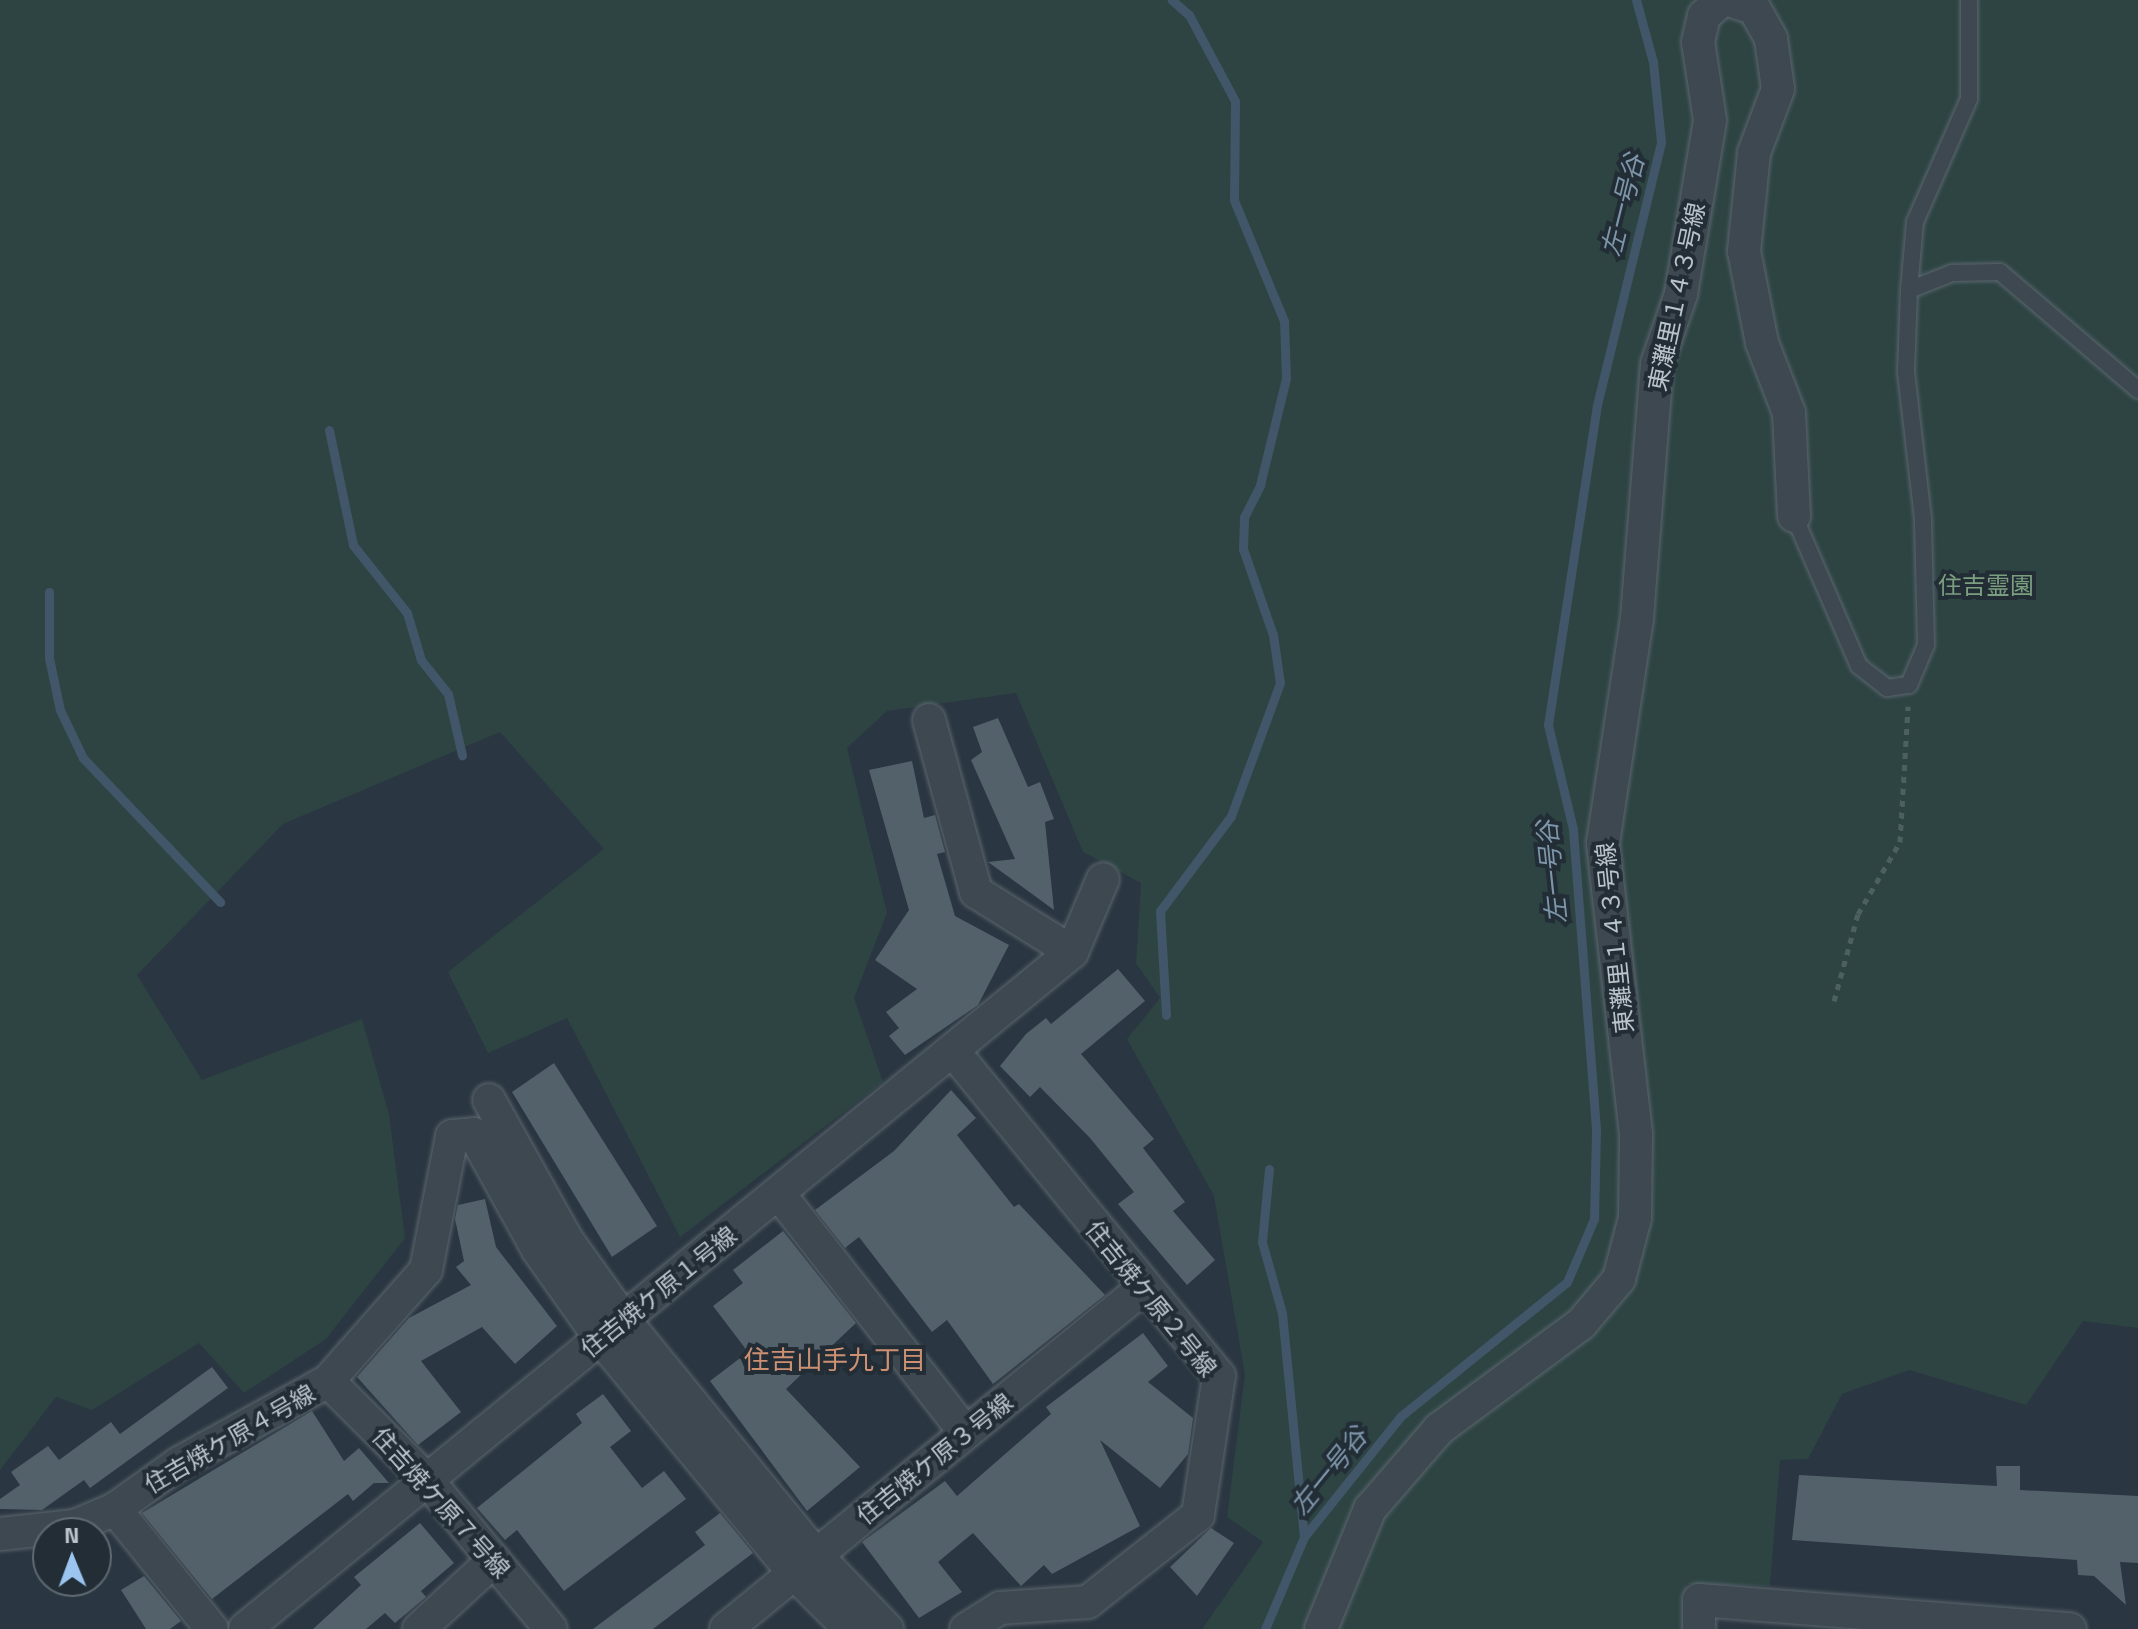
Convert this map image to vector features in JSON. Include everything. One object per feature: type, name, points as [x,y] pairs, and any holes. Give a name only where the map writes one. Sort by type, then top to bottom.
[{"type":"street","name":"東灘里１４３号線","points":[[1321,1629],[1370,1509],[1439,1429],[1581,1324],[1619,1279],[1635,1218],[1636,1134],[1603,843],[1637,618],[1657,364],[1681,294],[1710,120],[1698,42],[1704,16],[1722,0]]},
{"type":"street","points":[[1729,0],[1754,8],[1771,39],[1778,89],[1754,153],[1744,251],[1762,343],[1789,413],[1794,516]]},
{"type":"street","points":[[929,720],[976,892],[1072,952]]},
{"type":"street","name":"住吉焼ケ原１号線","points":[[245,1629],[1072,952],[1103,879]]},
{"type":"street","name":"住吉焼ケ原２号線","points":[[953,1051],[1143,1288],[1219,1376],[1198,1515],[1088,1602],[1000,1608],[966,1629]]},
{"type":"street","points":[[489,1100],[567,1240],[612,1330],[805,1564],[850,1629]]},
{"type":"street","name":"住吉焼ケ原４号線","points":[[0,1534],[75,1526],[115,1509],[179,1463],[328,1381],[426,1270],[452,1136],[474,1134],[538,1250],[612,1330]]},
{"type":"street","points":[[779,1194],[966,1433]]},
{"type":"street","name":"住吉焼ケ原３号線","points":[[726,1629],[1143,1288]]},
{"type":"street","name":"住吉焼ケ原７号線","points":[[328,1381],[428,1481],[551,1629]]},
{"type":"street","points":[[115,1509],[212,1629]]},
{"type":"street","points":[[419,1629],[494,1560]]},
{"type":"street","points":[[805,1564],[887,1629]]},
{"type":"street","points":[[1699,1629],[1699,1600],[2070,1629]]},
{"type":"lane","points":[[1794,516],[1859,666],[1887,688],[1909,685],[1926,645],[1923,519],[1906,372],[1909,290],[1915,222],[1969,99],[1969,0]]},
{"type":"lane","points":[[1909,290],[1952,273],[2000,272],[2138,390]]},
{"type":"path","points":[[1834,1001],[1858,914],[1900,842],[1909,685]]},
{"type":"green space","name":"住吉霊園","points":[[0,0],[2138,0],[2138,1328],[2083,1321],[2026,1405],[1909,1370],[1842,1394],[1808,1459],[1780,1460],[1770,1586],[1687,1584],[1686,1629],[1202,1629],[1263,1542],[1227,1517],[1245,1375],[1214,1196],[1127,1039],[1160,998],[1136,963],[1141,883],[1083,852],[1016,693],[887,711],[847,748],[887,913],[854,998],[883,1082],[680,1237],[567,1018],[488,1053],[448,972],[604,849],[500,732],[283,824],[137,975],[202,1080],[362,1019],[389,1114],[405,1238],[326,1339],[244,1393],[199,1343],[92,1410],[56,1397],[0,1470]]},
{"type":"building","points":[[998,718],[1028,787],[1040,782],[1054,819],[1045,822],[1054,910],[988,862],[1015,859],[971,760],[982,752],[973,727]]},
{"type":"building","points":[[912,761],[924,818],[935,815],[945,852],[937,854],[955,916],[1009,945],[978,1005],[905,1055],[889,1036],[899,1028],[886,1012],[917,989],[875,960],[909,910],[869,770]]},
{"type":"building","points":[[1118,969],[1145,1001],[1081,1054],[1154,1139],[1143,1148],[1185,1202],[1173,1211],[1215,1260],[1187,1285],[1118,1204],[1134,1192],[1090,1138],[1040,1087],[1030,1097],[1000,1066],[1026,1034],[1046,1018],[1051,1024]]},
{"type":"building","points":[[554,1063],[657,1226],[612,1257],[512,1092]]},
{"type":"building","points":[[951,1090],[976,1118],[957,1135],[1014,1207],[1019,1204],[1105,1295],[993,1384],[947,1320],[932,1332],[859,1237],[845,1248],[815,1210],[894,1151]]},
{"type":"building","points":[[485,1199],[496,1247],[557,1326],[515,1364],[482,1327],[421,1361],[461,1412],[418,1445],[357,1377],[409,1318],[471,1285],[456,1267],[464,1261],[455,1219],[458,1205]]},
{"type":"building","points":[[783,1231],[856,1323],[786,1389],[860,1467],[807,1511],[710,1381],[748,1352],[713,1306],[743,1283],[733,1270]]},
{"type":"building","points":[[1143,1333],[1168,1366],[1148,1382],[1193,1418],[1188,1454],[1160,1488],[1100,1440],[1140,1526],[1052,1574],[1044,1565],[1021,1586],[973,1533],[938,1562],[962,1592],[919,1618],[862,1542],[945,1481],[957,1496],[1051,1414],[1046,1407]]},
{"type":"building","points":[[212,1367],[228,1388],[90,1488],[84,1480],[42,1510],[0,1509],[0,1499],[20,1485],[11,1472],[48,1446],[59,1460],[111,1422],[120,1434]]},
{"type":"building","points":[[603,1394],[631,1431],[610,1447],[642,1488],[664,1471],[686,1499],[564,1591],[517,1530],[505,1540],[477,1508],[582,1423],[576,1414]]},
{"type":"building","points":[[312,1411],[344,1461],[359,1448],[389,1483],[374,1483],[353,1501],[348,1494],[212,1599],[142,1513]]},
{"type":"building","points":[[1996,1466],[2020,1466],[2020,1490],[2138,1496],[2138,1563],[2120,1562],[2126,1605],[2094,1576],[2078,1575],[2077,1560],[1792,1540],[1799,1475],[1997,1486]]},
{"type":"building","points":[[720,1513],[753,1553],[653,1629],[593,1629],[705,1545],[695,1532]]},
{"type":"building","points":[[420,1523],[454,1563],[421,1591],[426,1597],[395,1623],[385,1613],[366,1629],[313,1629],[361,1585],[354,1577]]},
{"type":"building","points":[[1211,1528],[1234,1543],[1197,1596],[1170,1567]]},
{"type":"building","points":[[144,1576],[181,1621],[170,1629],[146,1629],[121,1590]]},
{"type":"waterway","points":[[1166,1015],[1160,911],[1231,816],[1280,683],[1273,635],[1243,549],[1244,517],[1260,485],[1286,378],[1284,321],[1234,200],[1235,101],[1189,15],[1172,0]]},
{"type":"waterway","name":"左一号谷","points":[[1265,1629],[1304,1537],[1401,1416],[1567,1282],[1594,1219],[1596,1129],[1573,829],[1548,725],[1597,405],[1661,142],[1653,62],[1636,0]]},
{"type":"waterway","points":[[329,430],[353,545],[407,613],[421,660],[448,694],[462,755]]},
{"type":"waterway","points":[[49,592],[49,658],[60,710],[83,758],[220,902]]},
{"type":"waterway","points":[[1269,1169],[1262,1242],[1282,1313],[1304,1537]]},
{"type":"district","name":"住吉山手九丁目","points":[[835,1360]]}]
